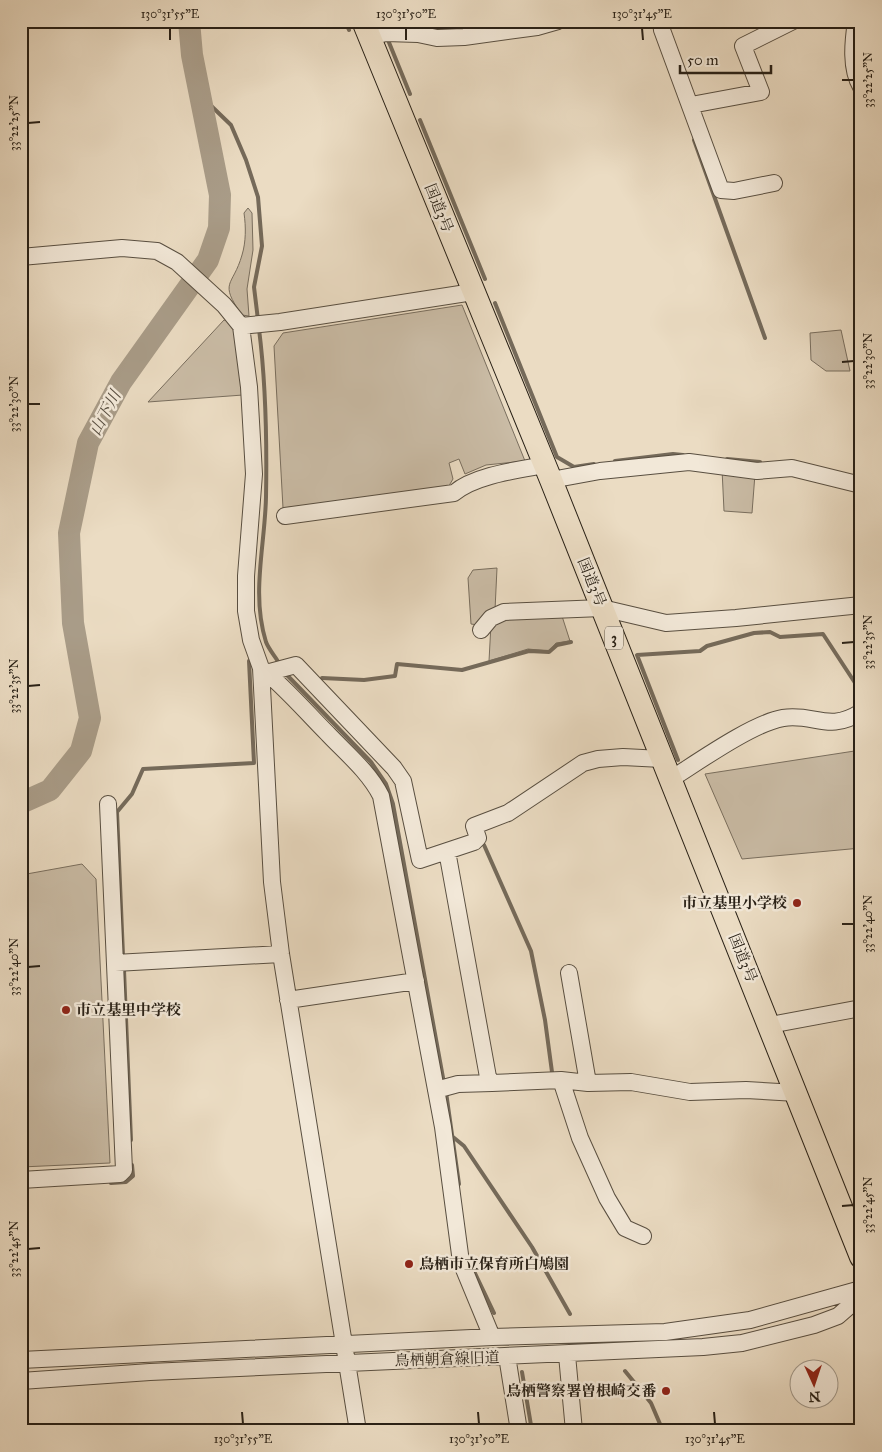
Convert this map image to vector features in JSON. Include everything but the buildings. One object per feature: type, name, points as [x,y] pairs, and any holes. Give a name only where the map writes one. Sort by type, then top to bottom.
[{"type":"highway","name":"国道3号","points":[[366,29],[548,472],[861,1257]]},
{"type":"street","points":[[366,29],[386,33],[418,34],[437,38],[464,37],[537,27],[558,21]]},
{"type":"street","points":[[661,21],[662,30],[721,190],[734,191],[774,183]]},
{"type":"street","points":[[691,105],[761,92],[743,46],[794,21]]},
{"type":"street","points":[[856,21],[853,48],[856,78],[861,86]]},
{"type":"street","points":[[21,257],[139,248],[158,251],[177,262],[224,305],[242,326],[249,387],[254,474],[246,576],[246,611],[251,640],[264,671],[272,882],[280,954],[358,1431]]},
{"type":"street","points":[[242,326],[473,292]]},
{"type":"street","points":[[285,516],[454,493],[461,487],[504,473],[600,471],[689,462],[757,471],[792,468],[861,486]]},
{"type":"street","points":[[480,630],[491,618],[504,612],[602,608],[666,623],[861,605]]},
{"type":"street","points":[[264,671],[296,665],[394,768],[402,781],[420,860],[474,842],[478,838],[474,826],[508,813],[583,763],[598,759],[624,757],[662,759]]},
{"type":"street","points":[[264,671],[375,785],[385,816],[436,1090],[461,1262],[492,1337]]},
{"type":"street","points":[[671,779],[716,751],[764,725],[782,718],[800,717],[822,723],[836,722],[850,719],[861,712]]},
{"type":"street","points":[[21,1180],[120,1174],[124,1170],[108,804]]},
{"type":"street","points":[[446,851],[488,1077],[492,1083]]},
{"type":"street","points":[[116,963],[280,954]]},
{"type":"street","points":[[569,973],[588,1083]]},
{"type":"street","points":[[288,1000],[416,981]]},
{"type":"street","points":[[770,1025],[861,1008]]},
{"type":"street","points":[[436,1090],[458,1084],[561,1080],[588,1083],[631,1082],[690,1092],[746,1090],[797,1093]]},
{"type":"street","points":[[561,1080],[580,1138],[608,1198],[625,1228],[643,1236]]},
{"type":"street","name":"鳥栖朝倉線旧道","points":[[21,1360],[492,1337],[665,1332],[750,1320],[861,1289]]},
{"type":"street","name":"鳥栖朝倉線旧道","points":[[21,1381],[347,1363],[663,1351],[742,1343],[838,1316],[861,1296]]},
{"type":"street","points":[[567,1355],[574,1431]]},
{"type":"street","points":[[507,1356],[519,1431]]},
{"type":"shaded area","points":[[248,208],[252,213],[253,250],[247,289],[249,316],[242,315],[229,290],[243,250],[245,234],[244,213]]},
{"type":"shaded area","points":[[462,305],[525,461],[486,465],[465,474],[459,459],[449,463],[453,479],[447,489],[283,508],[274,346],[283,333]]},
{"type":"shaded area","points":[[224,320],[229,321],[235,331],[243,395],[148,402]]},
{"type":"shaded area","points":[[841,330],[850,371],[826,371],[811,360],[810,333]]},
{"type":"shaded area","points":[[722,469],[755,474],[752,513],[724,511]]},
{"type":"shaded area","points":[[497,568],[495,610],[478,625],[471,624],[468,578],[473,570]]},
{"type":"shaded area","points":[[561,613],[570,641],[556,643],[549,651],[528,649],[489,661],[491,624],[501,616]]},
{"type":"shaded area","points":[[861,750],[861,848],[742,859],[705,774]]},
{"type":"shaded area","name":"市立基里中学校","points":[[82,864],[96,879],[110,1163],[21,1167],[21,875]]},
{"type":"waterway","name":"山下川","points":[[21,803],[50,790],[81,751],[90,718],[73,623],[69,533],[88,443],[121,382],[208,260],[219,228],[220,195],[192,55],[189,21]]},
{"type":"waterway","points":[[345,21],[349,30]]},
{"type":"waterway","points":[[388,40],[410,94]]},
{"type":"waterway","points":[[203,98],[231,125],[246,160],[258,197],[262,246],[254,287],[258,320]]},
{"type":"waterway","points":[[420,120],[485,279]]},
{"type":"waterway","points":[[694,140],[765,338]]},
{"type":"waterway","points":[[495,303],[557,457],[574,467],[594,464]]},
{"type":"waterway","points":[[259,329],[265,392],[266,455],[266,497],[259,588],[260,606],[266,642],[280,665]]},
{"type":"waterway","points":[[615,461],[673,454],[683,455]]},
{"type":"waterway","points":[[727,459],[760,462]]},
{"type":"waterway","points":[[678,760],[637,655],[700,651],[707,646],[754,633],[770,632],[780,637],[823,634],[861,692]]},
{"type":"waterway","points":[[322,678],[364,680],[395,676],[397,664],[462,670],[529,651],[549,652],[557,645],[571,642]]},
{"type":"waterway","points":[[123,955],[117,812],[132,794],[143,769],[254,763],[249,661]]},
{"type":"waterway","points":[[285,673],[371,762],[386,784],[393,804],[444,1083]]},
{"type":"waterway","points":[[484,845],[531,951],[545,1020],[552,1072]]},
{"type":"waterway","points":[[124,970],[131,1140]]},
{"type":"waterway","points":[[446,1092],[459,1184]]},
{"type":"waterway","points":[[453,1137],[464,1146],[532,1247],[570,1314]]},
{"type":"waterway","points":[[111,1183],[126,1182],[133,1176],[132,1165]]},
{"type":"waterway","points":[[472,1267],[494,1313]]},
{"type":"waterway","points":[[625,1371],[651,1403],[663,1431]]},
{"type":"waterway","points":[[522,1372],[532,1431]]},
{"type":"place","name":"市立基里小学校","points":[[797,903]]},
{"type":"place","name":"市立基里中学校","points":[[66,1010]]},
{"type":"place","name":"鳥栖市立保育所白鳩園","points":[[409,1264]]},
{"type":"place","name":"鳥栖警察署曽根崎交番","points":[[666,1391]]}]
